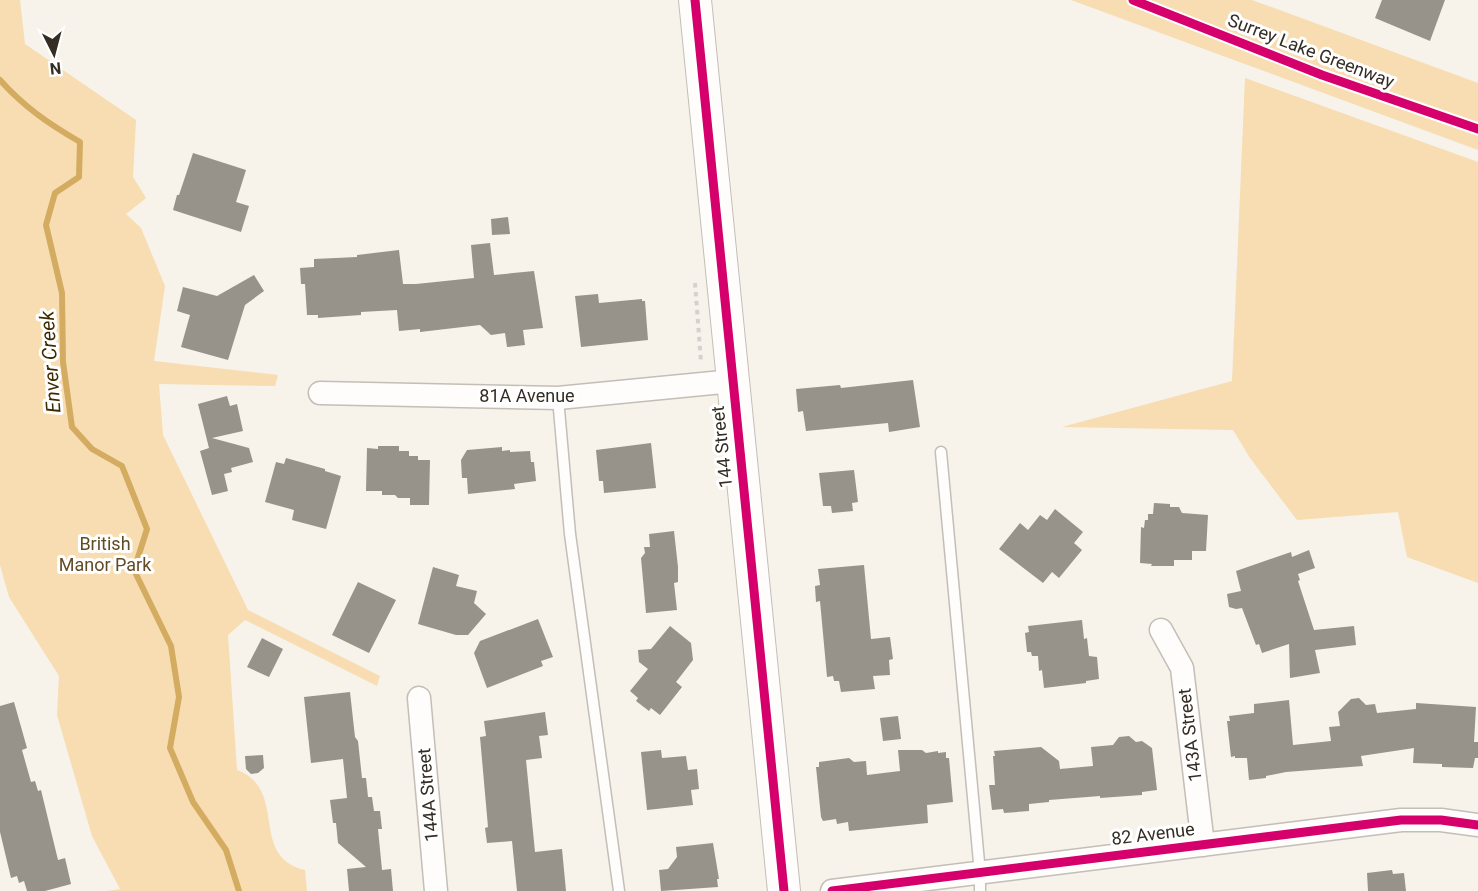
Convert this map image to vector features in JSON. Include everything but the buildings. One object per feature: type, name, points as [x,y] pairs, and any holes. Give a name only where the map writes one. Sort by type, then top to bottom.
[{"type":"main road","name":"144 Street","points":[[696,0],[784,891]]},
{"type":"street","name":"81A Avenue","points":[[320,393],[558,398],[732,381]]},
{"type":"street","name":"143A Street","points":[[1161,630],[1182,668],[1203,845]]},
{"type":"street","name":"144A Street","points":[[419,698],[436,891]]},
{"type":"street","name":"82 Avenue","points":[[832,891],[980,882],[1203,845],[1401,820],[1442,820],[1478,825]]},
{"type":"lane","points":[[558,398],[570,534],[619,891]]},
{"type":"lane","points":[[940,452],[980,882]]},
{"type":"green space","name":"British Manor Park","points":[[0,0],[20,0],[25,44],[136,120],[133,177],[146,198],[126,214],[141,228],[165,286],[154,361],[278,375],[275,386],[159,384],[163,435],[248,610],[380,676],[377,686],[245,620],[228,635],[237,770],[253,779],[262,792],[272,838],[278,852],[288,863],[305,870],[307,891],[107,891],[120,889],[92,836],[57,715],[59,676],[9,597],[0,565]]},
{"type":"green space","points":[[1071,0],[1252,0],[1478,83],[1478,150]]},
{"type":"green space","points":[[1245,78],[1478,162],[1478,583],[1407,557],[1398,512],[1297,520],[1250,458],[1233,430],[1062,427],[1232,381]]},
{"type":"waterway","name":"Enver Creek","points":[[0,80],[18,99],[37,114],[80,142],[79,177],[55,193],[46,225],[62,293],[63,362],[72,427],[92,449],[122,466],[147,529],[134,570],[171,646],[179,697],[170,748],[193,802],[226,850],[239,891]]},
{"type":"cycle path","points":[[695,0],[784,891]]},
{"type":"cycle path","name":"Surrey Lake Greenway","points":[[1133,0],[1322,75],[1478,129]]},
{"type":"cycle path","points":[[832,891],[1401,820],[1441,820],[1478,825]]}]
